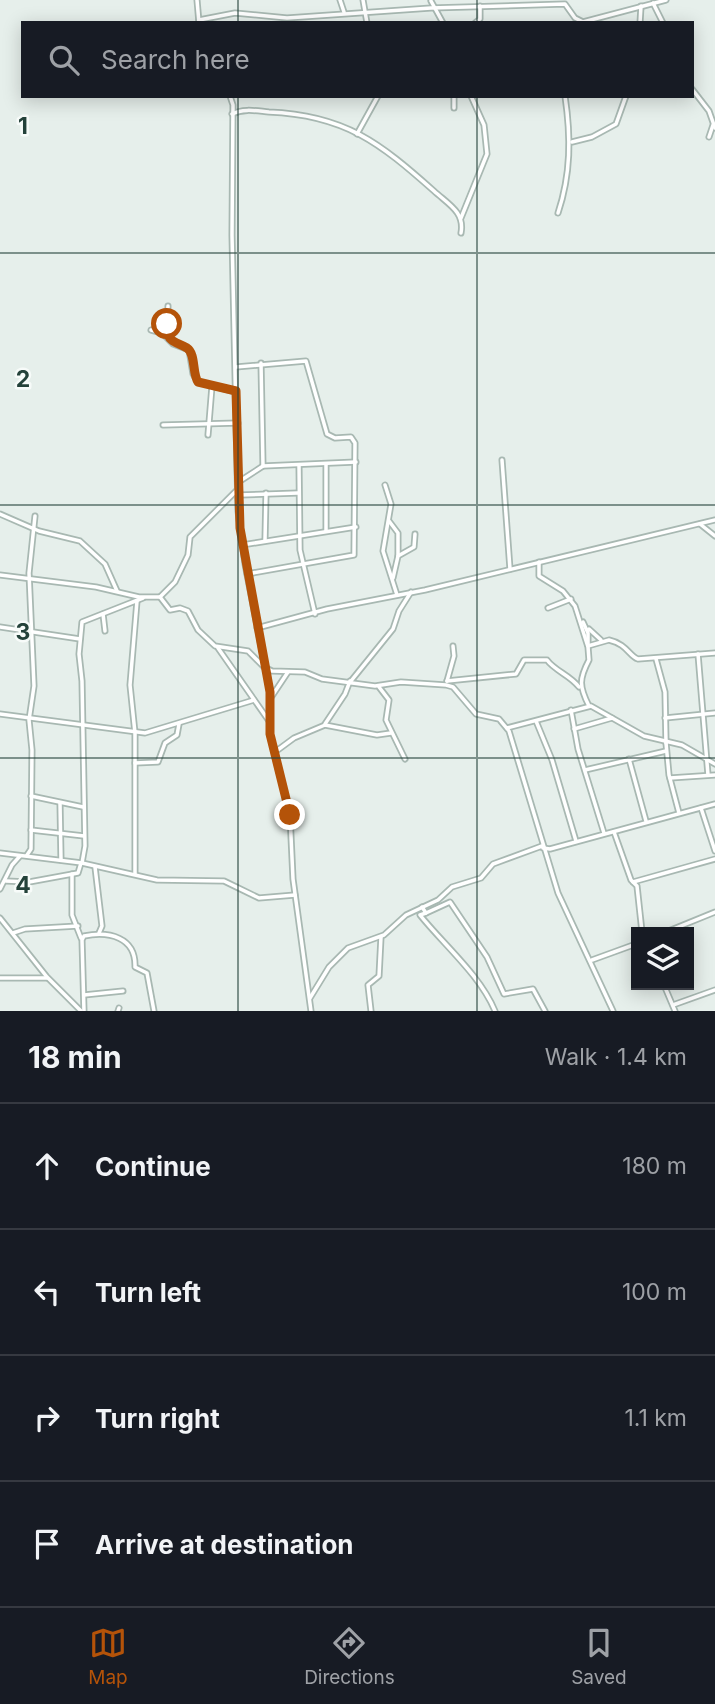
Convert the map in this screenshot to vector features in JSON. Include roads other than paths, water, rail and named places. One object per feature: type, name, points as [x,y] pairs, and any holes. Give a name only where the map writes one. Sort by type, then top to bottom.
[{"type":"street","points":[[197,0],[199,21],[235,13],[287,18],[428,8],[505,8],[522,4],[561,4],[568,7],[577,21]]},
{"type":"street","points":[[340,0],[344,12]]},
{"type":"street","points":[[363,0],[367,21]]},
{"type":"street","points":[[568,0],[568,7]]},
{"type":"street","points":[[586,21],[601,19],[649,2],[666,0]]},
{"type":"street","points":[[428,8],[431,1]]},
{"type":"street","points":[[431,1],[442,21]]},
{"type":"street","points":[[649,2],[662,21]]},
{"type":"street","points":[[478,21],[480,19],[480,6]]},
{"type":"street","points":[[640,21],[641,6]]},
{"type":"street","points":[[694,92],[709,111],[714,126],[709,137]]},
{"type":"street","points":[[230,98],[242,545],[271,698],[270,722],[275,752],[290,815],[295,895],[310,1011]]},
{"type":"street","points":[[357,134],[377,98]]},
{"type":"street","points":[[454,98],[454,108]]},
{"type":"street","points":[[460,218],[487,154],[484,125],[472,98]]},
{"type":"street","points":[[558,213],[567,185],[571,142],[565,98]]},
{"type":"street","points":[[571,142],[592,137],[616,124],[625,98]]},
{"type":"street","points":[[232,114],[247,110],[309,114],[357,134],[414,171],[458,211],[461,233]]},
{"type":"street","points":[[167,337],[168,306]]},
{"type":"street","points":[[151,330],[189,351],[193,374],[198,382],[236,391]]},
{"type":"street","points":[[236,367],[306,361],[326,432],[331,437],[354,438],[356,462],[355,553],[352,556],[247,574]]},
{"type":"street","points":[[261,363],[263,466]]},
{"type":"street","points":[[208,435],[212,423],[212,386]]},
{"type":"street","points":[[163,425],[238,423]]},
{"type":"street","points":[[502,460],[510,569]]},
{"type":"street","points":[[239,481],[263,466],[356,462]]},
{"type":"street","points":[[299,465],[302,564],[315,614]]},
{"type":"street","points":[[326,465],[326,531]]},
{"type":"street","points":[[385,485],[391,504],[383,551],[397,595]]},
{"type":"street","points":[[0,575],[144,597],[160,597],[174,582],[188,555],[190,537],[239,488]]},
{"type":"street","points":[[239,495],[298,492]]},
{"type":"street","points":[[265,540],[266,493]]},
{"type":"street","points":[[0,514],[34,528],[76,539],[105,564],[113,586],[122,593]]},
{"type":"street","points":[[34,516],[29,579],[29,631],[34,686],[29,720],[31,850],[34,856]]},
{"type":"street","points":[[388,520],[398,533],[398,556],[393,580]]},
{"type":"street","points":[[257,628],[715,520]]},
{"type":"street","points":[[700,524],[715,536]]},
{"type":"street","points":[[242,545],[356,527]]},
{"type":"street","points":[[398,556],[414,547],[415,534]]},
{"type":"street","points":[[539,562],[540,576],[571,599],[581,620],[588,646]]},
{"type":"street","points":[[324,726],[351,681],[393,629],[399,611],[411,592]]},
{"type":"street","points":[[6,881],[29,882],[79,872],[84,836],[80,639],[83,620],[144,597]]},
{"type":"street","points":[[160,597],[170,610],[183,608],[188,611],[201,634],[218,648],[270,722]]},
{"type":"street","points":[[548,608],[571,599]]},
{"type":"street","points":[[135,874],[138,852],[135,733],[130,685],[137,601]]},
{"type":"street","points":[[103,614],[104,631]]},
{"type":"street","points":[[581,620],[601,641]]},
{"type":"street","points":[[0,627],[80,639]]},
{"type":"street","points":[[580,689],[581,674],[589,660],[587,628]]},
{"type":"street","points":[[588,646],[609,640],[628,648],[634,658],[715,653]]},
{"type":"street","points":[[446,683],[454,656],[453,646]]},
{"type":"street","points":[[218,648],[248,651],[264,667],[377,686],[401,682],[446,683],[516,674],[524,660],[537,658],[562,670],[580,689],[589,706]]},
{"type":"street","points":[[698,654],[708,775]]},
{"type":"street","points":[[654,657],[658,662],[665,692],[666,751],[679,813]]},
{"type":"street","points":[[271,698],[288,672]]},
{"type":"street","points":[[446,683],[453,687],[474,713],[497,718],[507,729],[542,847],[561,899],[592,960],[613,1011]]},
{"type":"street","points":[[377,686],[389,700],[385,718],[405,759]]},
{"type":"street","points":[[0,714],[29,720],[149,733],[254,700]]},
{"type":"street","points":[[507,729],[589,706],[644,736],[682,745],[715,764]]},
{"type":"street","points":[[571,710],[585,771],[604,833]]},
{"type":"street","points":[[664,718],[715,713]]},
{"type":"street","points":[[574,729],[613,717]]},
{"type":"street","points":[[536,721],[552,760],[576,841]]},
{"type":"street","points":[[135,762],[158,762],[165,743],[177,736],[179,724]]},
{"type":"street","points":[[275,752],[294,738],[324,726],[377,735],[391,733]]},
{"type":"street","points":[[585,771],[666,751]]},
{"type":"street","points":[[629,759],[646,821]]},
{"type":"street","points":[[670,778],[715,775]]},
{"type":"street","points":[[32,796],[83,807]]},
{"type":"street","points":[[60,803],[61,860]]},
{"type":"street","points":[[309,999],[329,967],[348,948],[370,937],[381,936],[414,911],[438,900],[454,887],[481,878],[493,864],[542,847],[576,841],[715,804]]},
{"type":"street","points":[[701,808],[715,851]]},
{"type":"street","points":[[32,830],[84,836]]},
{"type":"street","points":[[614,831],[637,888],[641,927]]},
{"type":"street","points":[[0,889],[15,860],[31,850]]},
{"type":"street","points":[[0,853],[81,863],[157,880],[224,881],[258,898],[295,895]]},
{"type":"street","points":[[633,883],[715,859]]},
{"type":"street","points":[[95,867],[102,926],[99,933]]},
{"type":"street","points":[[72,874],[72,915],[82,940],[82,1011]]},
{"type":"street","points":[[420,915],[450,902],[487,957],[504,994],[533,989],[545,1011]]},
{"type":"street","points":[[422,907],[426,913]]},
{"type":"street","points":[[414,911],[467,967],[495,1011]]},
{"type":"street","points":[[678,927],[715,912]]},
{"type":"street","points":[[0,918],[48,977],[82,1011]]},
{"type":"street","points":[[13,933],[25,929],[78,926]]},
{"type":"street","points":[[82,940],[85,936],[99,933],[124,940],[134,952],[135,967],[148,974],[154,1011]]},
{"type":"street","points":[[370,1011],[372,1000],[368,988],[370,981],[379,976],[381,936]]},
{"type":"street","points":[[592,960],[631,946]]},
{"type":"street","points":[[0,978],[48,977]]},
{"type":"street","points":[[666,990],[676,1011]]},
{"type":"street","points":[[673,1006],[715,990]]},
{"type":"street","points":[[83,995],[123,991]]}]
